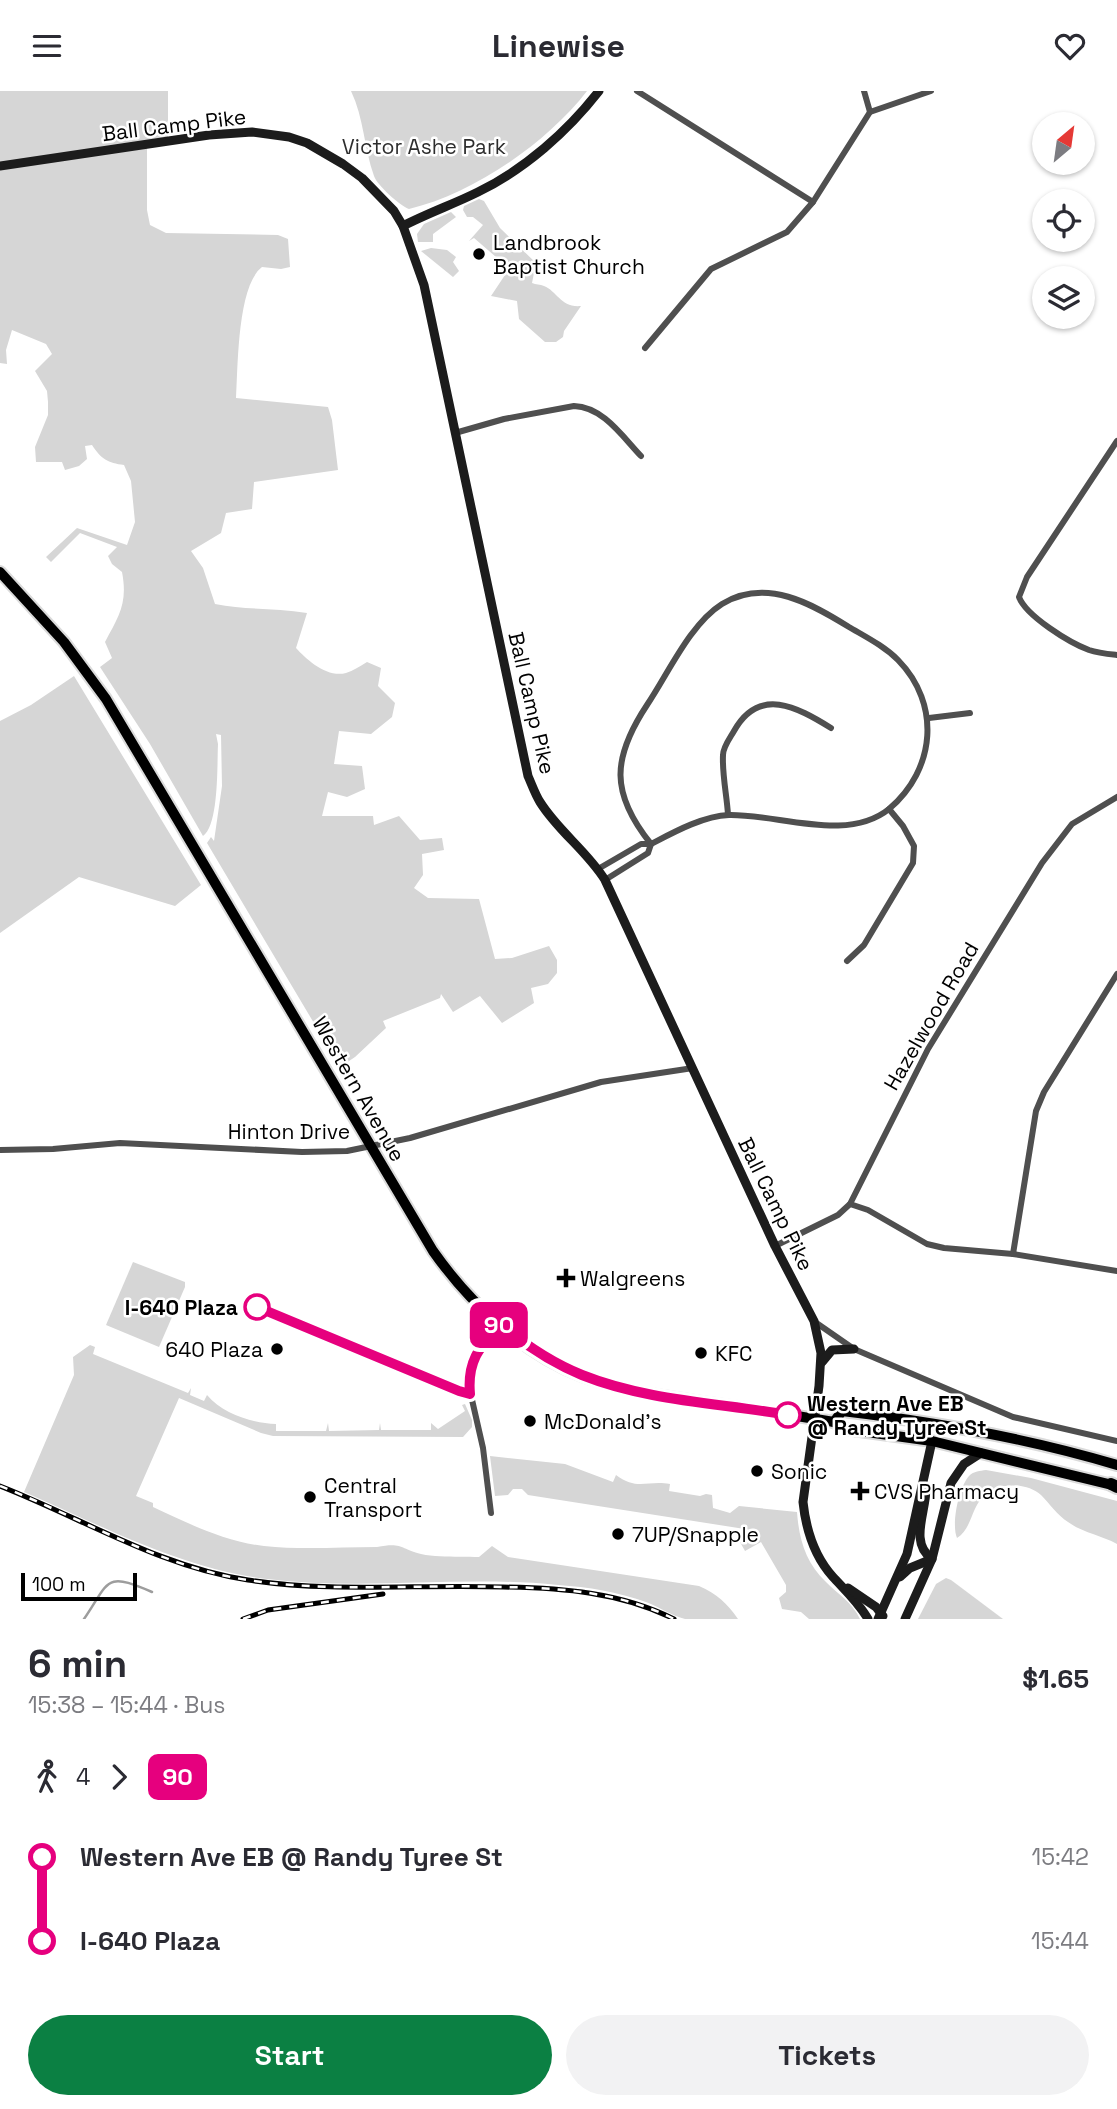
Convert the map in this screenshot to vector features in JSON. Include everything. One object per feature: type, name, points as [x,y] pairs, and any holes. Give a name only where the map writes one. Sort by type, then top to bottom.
[{"type":"main road","name":"Western Avenue","points":[[0,572],[64,642],[106,699],[441,1262],[473,1299],[500,1324],[544,1356],[582,1375],[617,1386],[685,1400],[834,1422],[845,1429],[932,1441],[1115,1486]]},
{"type":"main road","name":"Western Avenue","points":[[834,1422],[842,1411],[978,1430],[1117,1465]]},
{"type":"main road","points":[[932,1441],[937,1435],[948,1431],[978,1430]]},
{"type":"street","points":[[403,226],[481,191],[519,167],[560,134],[598,91]]},
{"type":"street","points":[[638,91],[813,202]]},
{"type":"street","points":[[864,91],[870,112]]},
{"type":"street","points":[[645,348],[711,269],[787,232],[813,202],[870,112],[931,91]]},
{"type":"street","name":"Ball Camp Pike","points":[[0,166],[209,135],[270,133],[307,143],[343,164],[378,194],[403,226],[424,285],[528,776],[544,808],[605,880],[775,1246],[814,1321],[854,1349],[1020,1419],[1117,1441]]},
{"type":"street","points":[[454,433],[505,419],[584,406],[599,413],[641,456]]},
{"type":"street","points":[[1117,441],[1027,576],[1019,597],[1029,613],[1075,643],[1089,650],[1117,655]]},
{"type":"street","points":[[598,869],[641,844],[650,844],[706,820],[729,815],[848,826],[876,817],[889,809],[918,772],[925,750],[929,718],[915,682],[889,652],[796,598],[768,593],[735,598],[710,613],[633,726],[622,753],[622,793],[631,814],[650,844],[648,853],[605,880]]},
{"type":"street","points":[[729,815],[722,752],[739,721],[761,704],[783,704],[807,713],[831,728]]},
{"type":"street","points":[[929,718],[970,713]]},
{"type":"street","name":"Hazelwood Road","points":[[775,1246],[838,1215],[850,1204],[928,1049],[1042,863],[1072,824],[1117,797]]},
{"type":"street","points":[[846,961],[864,945],[913,863],[914,846],[889,809]]},
{"type":"street","points":[[1013,1254],[1036,1111],[1044,1092],[1117,974]]},
{"type":"street","name":"Hinton Drive","points":[[0,1150],[120,1143],[302,1152],[347,1151],[410,1138],[601,1082],[693,1068]]},
{"type":"street","points":[[850,1204],[868,1210],[927,1244],[1013,1254],[1117,1271]]},
{"type":"street","points":[[814,1321],[820,1340],[821,1363],[803,1502],[805,1518],[809,1537],[819,1558],[869,1619]]},
{"type":"street","points":[[491,1513],[483,1448],[470,1391],[470,1364],[500,1324]]},
{"type":"street","points":[[821,1363],[832,1350],[854,1349]]},
{"type":"street","points":[[838,1581],[864,1598],[881,1617],[907,1554],[932,1441]]},
{"type":"street","points":[[905,1619],[932,1559],[951,1483],[964,1464],[981,1453]]},
{"type":"street","points":[[925,1473],[926,1493],[919,1538],[924,1551],[932,1559]]},
{"type":"street","points":[[897,1580],[910,1568],[932,1559]]},
{"type":"green space","points":[[0,91],[168,91],[168,141],[0,163]]},
{"type":"green space","name":"Victor Ashe Park","points":[[351,91],[587,91],[551,129],[507,164],[458,192],[409,209],[389,195],[374,176],[359,112]]},
{"type":"green space","points":[[147,148],[147,210],[150,225],[166,233],[278,235],[288,239],[290,267],[262,267],[248,291],[240,328],[236,398],[328,407],[338,470],[254,482],[252,509],[226,513],[221,533],[191,551],[203,568],[215,604],[307,613],[296,648],[312,663],[339,674],[349,672],[367,662],[381,668],[378,686],[395,703],[392,717],[371,734],[339,731],[334,764],[362,766],[365,789],[347,797],[328,792],[322,816],[373,816],[374,825],[399,816],[420,840],[442,838],[444,850],[422,854],[423,875],[414,888],[428,898],[479,899],[495,959],[512,958],[549,946],[557,960],[557,973],[548,984],[531,988],[534,1003],[502,1023],[480,996],[453,1012],[441,994],[440,998],[383,1021],[386,1028],[340,1067],[207,843],[211,837],[214,841],[222,786],[221,735],[216,734],[218,744],[215,808],[208,830],[203,836],[150,744],[100,667],[112,658],[105,642],[123,601],[122,572],[112,564],[108,556],[117,547],[80,533],[51,562],[46,557],[77,528],[127,545],[135,522],[131,481],[124,465],[105,459],[92,445],[85,446],[87,459],[79,466],[65,470],[62,462],[36,462],[35,447],[48,415],[48,402],[47,391],[35,371],[52,354],[46,344],[12,330],[6,350],[7,364],[0,363],[0,170]]},
{"type":"green space","points":[[479,199],[484,201],[500,228],[539,266],[532,283],[549,288],[564,302],[581,306],[564,331],[563,337],[556,342],[545,342],[519,319],[517,301],[491,296],[509,269],[501,262],[498,268],[493,261],[496,257],[474,238],[469,241],[483,225],[473,217],[467,217],[463,210],[464,206]]},
{"type":"green space","points":[[451,212],[456,217],[433,234],[433,242],[418,242],[417,234],[424,224]]},
{"type":"green space","points":[[431,248],[447,250],[456,257],[453,262],[459,271],[453,277],[421,251]]},
{"type":"green space","points":[[74,676],[201,885],[175,906],[79,877],[0,933],[0,721],[31,705]]},
{"type":"green space","points":[[133,1262],[185,1282],[159,1347],[106,1325]]},
{"type":"green space","points":[[90,1345],[95,1347],[93,1354],[188,1393],[191,1388],[190,1395],[204,1401],[207,1395],[238,1416],[276,1424],[276,1431],[326,1431],[328,1423],[329,1431],[379,1430],[380,1423],[381,1430],[431,1430],[431,1423],[438,1429],[465,1411],[462,1405],[465,1404],[472,1420],[472,1427],[463,1437],[273,1436],[179,1398],[136,1496],[193,1525],[250,1544],[278,1547],[392,1545],[428,1555],[479,1557],[492,1546],[508,1557],[699,1586],[721,1599],[738,1619],[685,1619],[635,1598],[603,1590],[522,1582],[340,1584],[267,1579],[204,1566],[143,1545],[24,1492],[74,1375],[73,1357]]},
{"type":"green space","points":[[490,1456],[565,1464],[613,1482],[616,1475],[636,1484],[670,1484],[669,1491],[700,1496],[712,1495],[713,1508],[730,1513],[739,1506],[797,1512],[802,1541],[813,1567],[849,1603],[860,1619],[809,1619],[801,1612],[782,1609],[779,1598],[786,1592],[786,1585],[761,1542],[745,1551],[740,1542],[755,1536],[751,1530],[528,1495],[522,1489],[513,1489],[508,1495],[495,1496]]},
{"type":"green space","points":[[986,1470],[1031,1478],[1117,1501],[1117,1544],[1080,1529],[1060,1516],[1035,1491],[1014,1485],[999,1487],[986,1494],[957,1538],[956,1515],[962,1488],[971,1474]]},
{"type":"green space","points":[[946,1578],[1003,1619],[918,1619],[936,1584]]},
{"type":"waterway","points":[[84,1619],[110,1583],[125,1582],[152,1592]]},
{"type":"railway","points":[[0,1486],[152,1553],[215,1574],[311,1586],[471,1586],[569,1590],[612,1597],[674,1619]]},
{"type":"railway","points":[[243,1619],[268,1610],[383,1594]]},
{"type":"bus line","name":"90","points":[[257,1307],[470,1394],[470,1364],[500,1324],[544,1356],[598,1381],[643,1393],[788,1415]]},
{"type":"place","name":"Landbrook Baptist Church","points":[[479,254]]},
{"type":"place","name":"Walgreens","points":[[566,1278]]},
{"type":"place","name":"I-640 Plaza","points":[[257,1307]]},
{"type":"place","name":"640 Plaza","points":[[277,1349]]},
{"type":"place","name":"KFC","points":[[701,1353]]},
{"type":"place","name":"Western Ave EB @ Randy Tyree St","points":[[788,1415]]},
{"type":"place","name":"McDonald's","points":[[530,1421]]},
{"type":"place","name":"Sonic","points":[[757,1471]]},
{"type":"place","name":"CVS Pharmacy","points":[[860,1491]]},
{"type":"place","name":"Central Transport","points":[[310,1497]]},
{"type":"place","name":"7UP/Snapple","points":[[618,1534]]}]
